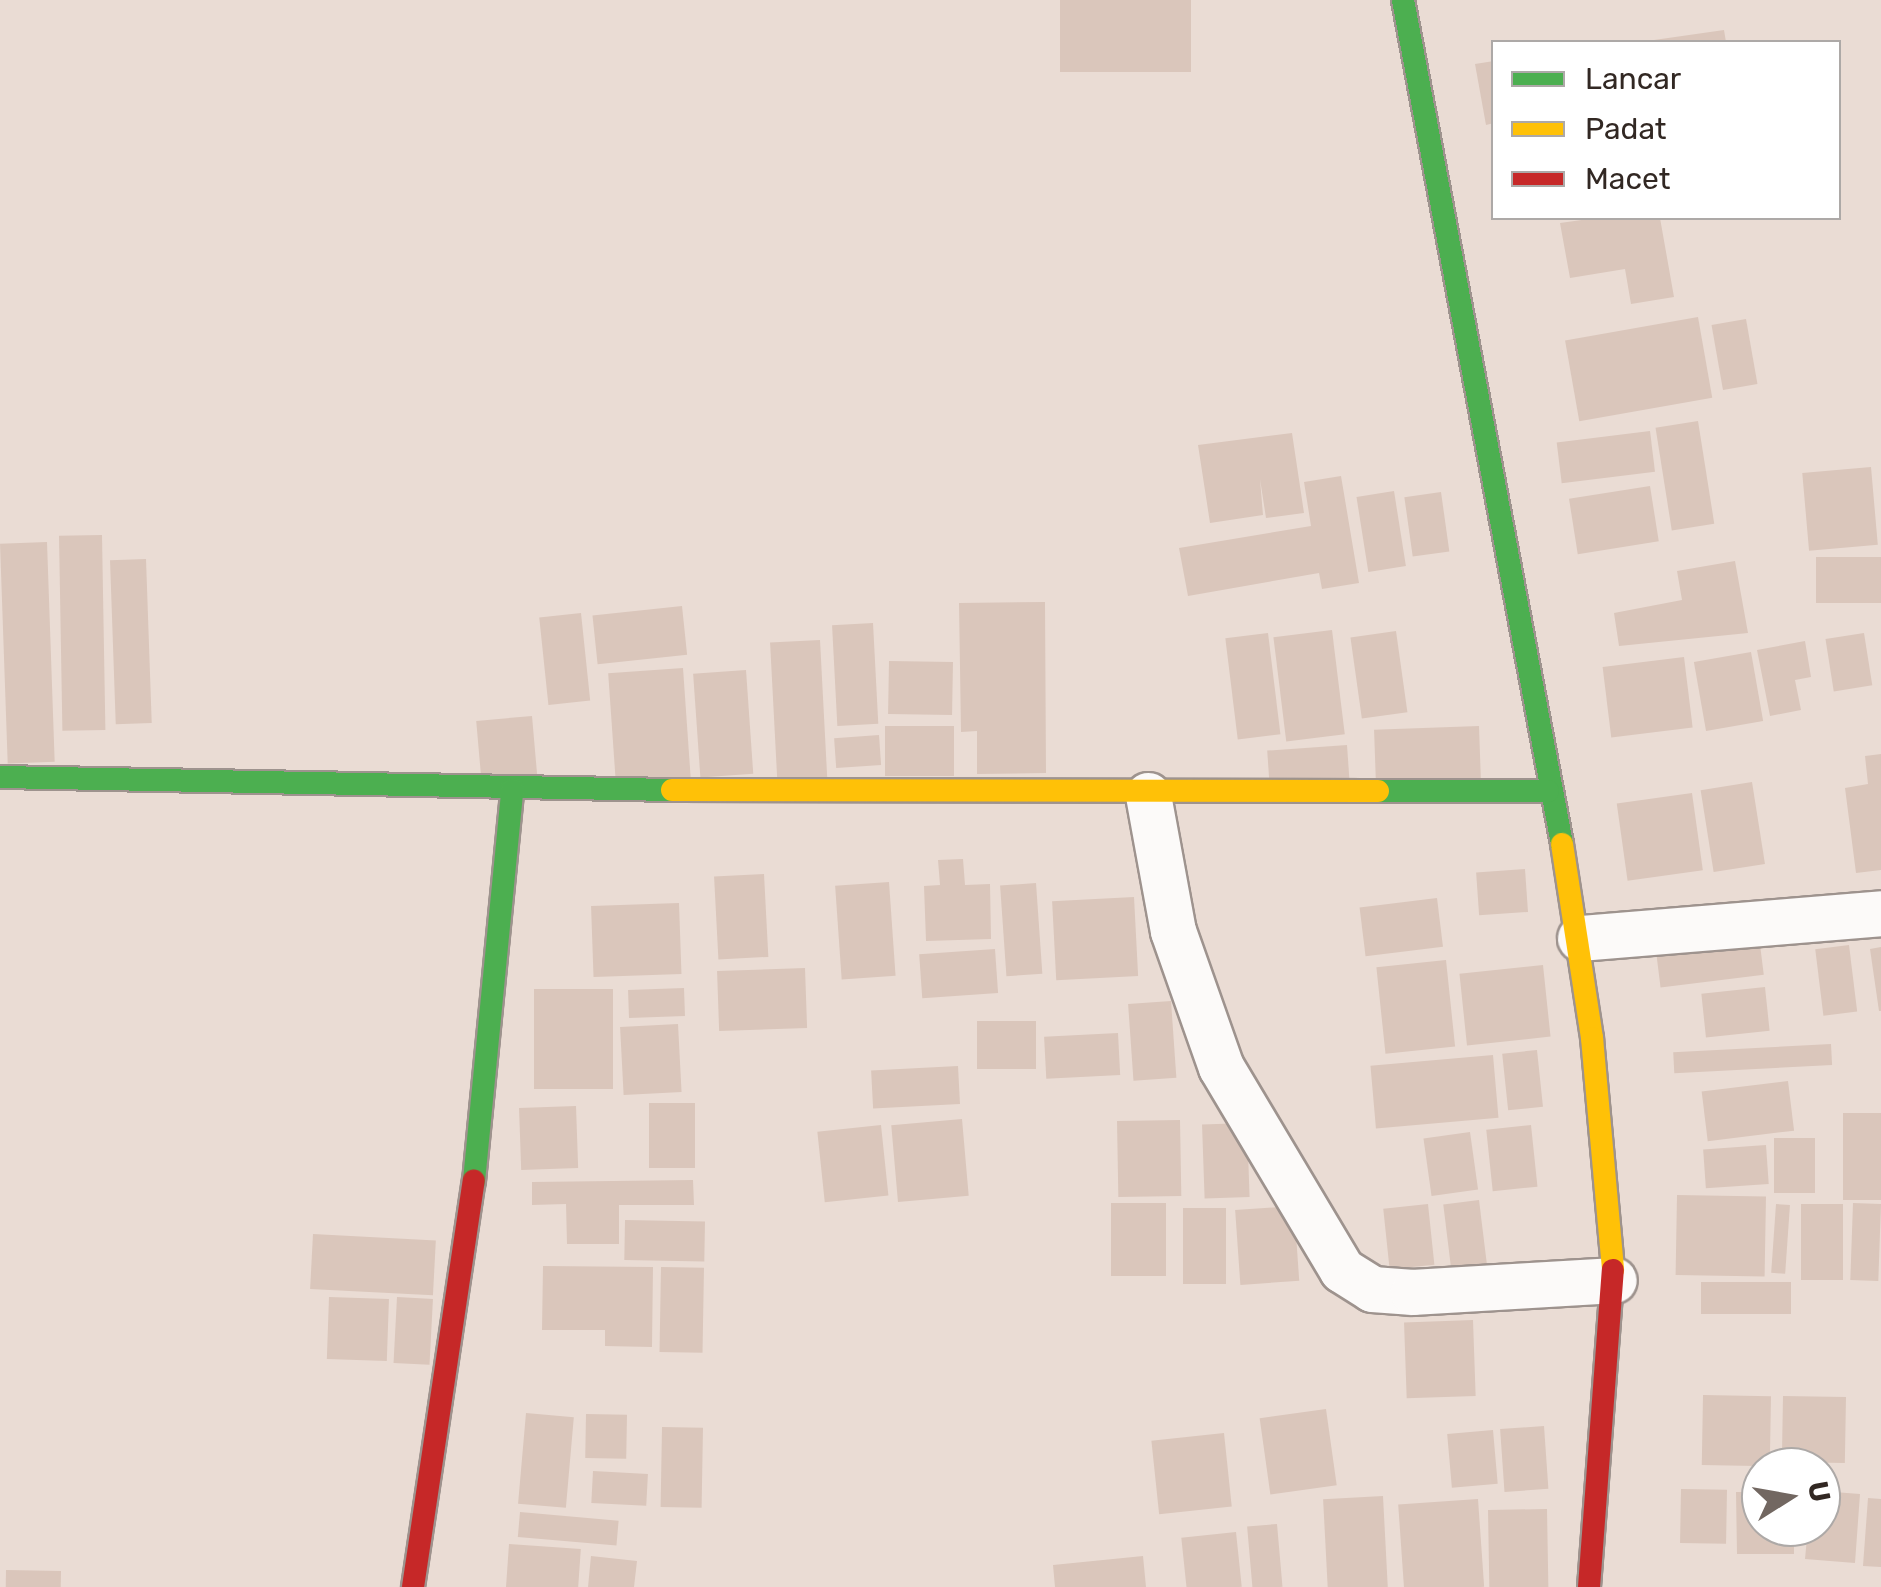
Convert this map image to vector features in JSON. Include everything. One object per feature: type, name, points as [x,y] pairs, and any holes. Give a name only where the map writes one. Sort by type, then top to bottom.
[{"type":"street","points":[[1403,0],[1548,791],[1580,938],[1614,1280],[1590,1587]]},
{"type":"street","points":[[0,776],[512,790],[1148,795],[1548,791]]},
{"type":"street","points":[[414,1587],[466,1258],[512,790]]},
{"type":"street","points":[[1148,795],[1174,931],[1221,1067],[1342,1270],[1372,1288],[1414,1292],[1614,1280]]},
{"type":"street","points":[[1580,938],[1881,913]]},
{"type":"building","points":[[1060,0],[1191,0],[1191,72],[1060,72]]},
{"type":"building","points":[[1724,30],[1726,40],[1654,40]]},
{"type":"building","points":[[1491,61],[1491,124],[1486,125],[1475,64]]},
{"type":"building","points":[[1660,220],[1674,297],[1631,304],[1625,269],[1570,278],[1560,223]]},
{"type":"building","points":[[1698,317],[1712,398],[1579,421],[1565,340]]},
{"type":"building","points":[[1746,319],[1757,384],[1723,390],[1712,325]]},
{"type":"building","points":[[1698,421],[1714,524],[1672,530],[1656,428]]},
{"type":"building","points":[[1650,431],[1655,472],[1562,483],[1557,442]]},
{"type":"building","points":[[1292,433],[1304,513],[1266,518],[1260,479],[1263,515],[1210,523],[1198,445]]},
{"type":"building","points":[[1871,467],[1878,545],[1809,551],[1802,473]]},
{"type":"building","points":[[1341,476],[1359,583],[1322,589],[1319,573],[1188,596],[1179,548],[1311,526],[1304,482]]},
{"type":"building","points":[[1650,486],[1659,541],[1578,554],[1569,499]]},
{"type":"building","points":[[1394,491],[1406,566],[1368,572],[1356,497]]},
{"type":"building","points":[[1441,492],[1449,551],[1413,557],[1404,497]]},
{"type":"building","points":[[102,535],[105,730],[62,731],[59,536]]},
{"type":"building","points":[[47,542],[55,762],[8,764],[0,544]]},
{"type":"building","points":[[1816,557],[1881,557],[1881,603],[1816,603]]},
{"type":"building","points":[[146,559],[152,723],[116,724],[110,560]]},
{"type":"building","points":[[1735,561],[1748,633],[1619,646],[1614,613],[1682,600],[1677,571]]},
{"type":"building","points":[[1045,602],[1046,773],[977,774],[977,731],[961,732],[959,603]]},
{"type":"building","points":[[682,606],[687,655],[598,664],[592,615]]},
{"type":"building","points":[[581,613],[590,701],[548,705],[539,617]]},
{"type":"building","points":[[873,623],[878,724],[837,726],[832,625]]},
{"type":"building","points":[[1332,630],[1345,734],[1286,741],[1273,637]]},
{"type":"building","points":[[1396,631],[1407,712],[1362,719],[1350,637]]},
{"type":"building","points":[[1268,633],[1280,734],[1238,739],[1225,638]]},
{"type":"building","points":[[1864,633],[1872,685],[1834,691],[1825,639]]},
{"type":"building","points":[[820,640],[827,782],[778,784],[770,643]]},
{"type":"building","points":[[1805,641],[1811,677],[1795,680],[1801,710],[1770,716],[1757,650]]},
{"type":"building","points":[[1751,652],[1763,721],[1706,731],[1694,662]]},
{"type":"building","points":[[1684,657],[1693,727],[1611,737],[1603,667]]},
{"type":"building","points":[[889,661],[953,662],[952,715],[888,714]]},
{"type":"building","points":[[683,668],[691,779],[616,784],[608,673]]},
{"type":"building","points":[[746,670],[753,774],[700,777],[693,674]]},
{"type":"building","points":[[532,716],[538,782],[482,787],[476,721]]},
{"type":"building","points":[[885,726],[954,726],[954,776],[885,776]]},
{"type":"building","points":[[1479,726],[1481,788],[1376,792],[1374,730]]},
{"type":"building","points":[[879,735],[881,765],[836,768],[834,738]]},
{"type":"building","points":[[1347,745],[1350,787],[1270,792],[1267,751]]},
{"type":"building","points":[[1881,754],[1881,870],[1856,873],[1845,788],[1868,784],[1865,756]]},
{"type":"building","points":[[1752,782],[1765,864],[1714,872],[1701,790]]},
{"type":"building","points":[[1692,793],[1703,870],[1628,881],[1617,804]]},
{"type":"building","points":[[963,859],[965,885],[990,884],[991,939],[926,941],[924,886],[940,885],[938,860]]},
{"type":"building","points":[[1525,869],[1528,912],[1479,915],[1476,872]]},
{"type":"building","points":[[764,874],[768,957],[718,960],[714,877]]},
{"type":"building","points":[[889,882],[896,976],[842,980],[835,886]]},
{"type":"building","points":[[1036,883],[1042,974],[1006,976],[1000,886]]},
{"type":"building","points":[[1134,897],[1138,976],[1056,980],[1052,901]]},
{"type":"building","points":[[1437,898],[1443,947],[1366,956],[1360,908]]},
{"type":"building","points":[[679,903],[681,974],[594,977],[591,906]]},
{"type":"building","points":[[1759,936],[1764,975],[1661,987],[1656,949]]},
{"type":"building","points":[[1849,945],[1857,1012],[1823,1016],[1815,949]]},
{"type":"building","points":[[1881,947],[1881,1011],[1879,1011],[1870,949]]},
{"type":"building","points":[[995,949],[998,993],[922,998],[919,954]]},
{"type":"building","points":[[1446,960],[1455,1047],[1385,1054],[1376,967]]},
{"type":"building","points":[[1543,965],[1551,1037],[1467,1045],[1459,974]]},
{"type":"building","points":[[805,968],[807,1028],[719,1031],[717,971]]},
{"type":"building","points":[[1765,987],[1770,1031],[1706,1037],[1701,994]]},
{"type":"building","points":[[684,988],[685,1016],[629,1018],[628,990]]},
{"type":"building","points":[[534,989],[613,989],[613,1089],[534,1089]]},
{"type":"building","points":[[1171,1001],[1176,1078],[1133,1081],[1128,1004]]},
{"type":"building","points":[[977,1021],[1036,1021],[1036,1069],[977,1069]]},
{"type":"building","points":[[678,1024],[682,1092],[624,1095],[620,1027]]},
{"type":"building","points":[[1118,1033],[1120,1075],[1046,1079],[1044,1037]]},
{"type":"building","points":[[1831,1044],[1832,1065],[1674,1073],[1673,1052]]},
{"type":"building","points":[[1537,1050],[1543,1107],[1508,1110],[1502,1054]]},
{"type":"building","points":[[1493,1055],[1498,1118],[1376,1128],[1370,1066]]},
{"type":"building","points":[[958,1066],[960,1104],[873,1109],[871,1071]]},
{"type":"building","points":[[1788,1081],[1794,1131],[1708,1141],[1702,1092]]},
{"type":"building","points":[[649,1103],[695,1103],[695,1168],[649,1168]]},
{"type":"building","points":[[576,1106],[578,1168],[521,1170],[519,1108]]},
{"type":"building","points":[[1843,1113],[1881,1113],[1881,1200],[1843,1200]]},
{"type":"building","points":[[962,1119],[969,1196],[898,1202],[891,1125]]},
{"type":"building","points":[[1180,1120],[1181,1196],[1118,1197],[1117,1121]]},
{"type":"building","points":[[1247,1123],[1250,1197],[1205,1199],[1202,1125]]},
{"type":"building","points":[[881,1125],[888,1196],[825,1202],[817,1132]]},
{"type":"building","points":[[1531,1125],[1537,1187],[1493,1191],[1486,1130]]},
{"type":"building","points":[[1470,1132],[1478,1189],[1432,1196],[1423,1139]]},
{"type":"building","points":[[1774,1138],[1815,1138],[1815,1193],[1774,1193]]},
{"type":"building","points":[[1766,1145],[1769,1184],[1706,1188],[1703,1149]]},
{"type":"building","points":[[693,1180],[694,1205],[619,1205],[619,1244],[567,1244],[566,1204],[532,1205],[532,1182]]},
{"type":"building","points":[[1677,1195],[1766,1197],[1765,1277],[1676,1275]]},
{"type":"building","points":[[1479,1200],[1487,1267],[1452,1272],[1443,1204]]},
{"type":"building","points":[[1111,1203],[1166,1203],[1166,1276],[1111,1276]]},
{"type":"building","points":[[1853,1203],[1881,1204],[1878,1281],[1850,1280]]},
{"type":"building","points":[[1428,1204],[1434,1265],[1390,1269],[1383,1209]]},
{"type":"building","points":[[1776,1204],[1790,1205],[1785,1274],[1771,1273]]},
{"type":"building","points":[[1801,1204],[1843,1204],[1843,1280],[1801,1280]]},
{"type":"building","points":[[1294,1206],[1299,1281],[1240,1285],[1235,1210]]},
{"type":"building","points":[[1183,1208],[1226,1208],[1226,1284],[1183,1284]]},
{"type":"building","points":[[625,1220],[705,1221],[704,1261],[624,1260]]},
{"type":"building","points":[[313,1234],[436,1240],[433,1295],[310,1289]]},
{"type":"building","points":[[543,1266],[653,1267],[652,1347],[605,1346],[605,1330],[542,1330]]},
{"type":"building","points":[[661,1267],[704,1268],[703,1353],[660,1352]]},
{"type":"building","points":[[1701,1282],[1791,1282],[1791,1314],[1701,1314]]},
{"type":"building","points":[[329,1297],[389,1299],[387,1361],[327,1359]]},
{"type":"building","points":[[397,1297],[433,1299],[429,1365],[394,1363]]},
{"type":"building","points":[[1473,1320],[1476,1396],[1407,1398],[1404,1322]]},
{"type":"building","points":[[1703,1395],[1771,1396],[1770,1447],[1741,1447],[1741,1466],[1702,1465]]},
{"type":"building","points":[[1783,1396],[1846,1397],[1845,1463],[1841,1463],[1841,1447],[1782,1447]]},
{"type":"building","points":[[1326,1409],[1337,1485],[1270,1495],[1260,1418]]},
{"type":"building","points":[[526,1413],[574,1417],[566,1508],[518,1504]]},
{"type":"building","points":[[586,1414],[627,1415],[626,1459],[585,1458]]},
{"type":"building","points":[[1544,1426],[1548,1489],[1505,1492],[1500,1429]]},
{"type":"building","points":[[662,1427],[703,1428],[702,1508],[661,1507]]},
{"type":"building","points":[[1493,1430],[1498,1484],[1452,1488],[1447,1434]]},
{"type":"building","points":[[1224,1433],[1232,1507],[1159,1514],[1151,1441]]},
{"type":"building","points":[[593,1471],[648,1474],[646,1506],[591,1503]]},
{"type":"building","points":[[1681,1489],[1727,1490],[1726,1544],[1680,1543]]},
{"type":"building","points":[[1736,1492],[1741,1492],[1741,1547],[1794,1547],[1794,1554],[1737,1554]]},
{"type":"building","points":[[1841,1493],[1860,1494],[1855,1563],[1805,1559],[1806,1547],[1841,1547]]},
{"type":"building","points":[[1383,1496],[1388,1587],[1328,1587],[1323,1499]]},
{"type":"building","points":[[1868,1498],[1881,1499],[1881,1567],[1863,1566]]},
{"type":"building","points":[[1478,1499],[1484,1587],[1404,1587],[1398,1505]]},
{"type":"building","points":[[1547,1509],[1548,1587],[1489,1587],[1488,1510]]},
{"type":"building","points":[[520,1512],[619,1521],[616,1546],[518,1537]]},
{"type":"building","points":[[1277,1524],[1282,1587],[1252,1587],[1247,1527]]},
{"type":"building","points":[[1236,1532],[1242,1587],[1186,1587],[1181,1538]]},
{"type":"building","points":[[509,1544],[581,1549],[578,1587],[506,1587]]},
{"type":"building","points":[[591,1556],[637,1561],[634,1587],[588,1587]]},
{"type":"building","points":[[1143,1556],[1146,1587],[1055,1587],[1053,1565]]},
{"type":"building","points":[[6,1570],[61,1571],[61,1587],[6,1587]]},
{"type":"traffic: fast","points":[[1403,0],[1562,844]]},
{"type":"traffic: fast","points":[[0,777],[672,790]]},
{"type":"traffic: fast","points":[[474,1181],[512,790]]},
{"type":"traffic: fast","points":[[1378,791],[1548,791]]},
{"type":"traffic: slow","points":[[672,790],[1378,791]]},
{"type":"traffic: slow","points":[[1562,844],[1592,1038],[1613,1270]]},
{"type":"traffic: jam","points":[[413,1587],[474,1181]]},
{"type":"traffic: jam","points":[[1589,1587],[1613,1270]]}]
